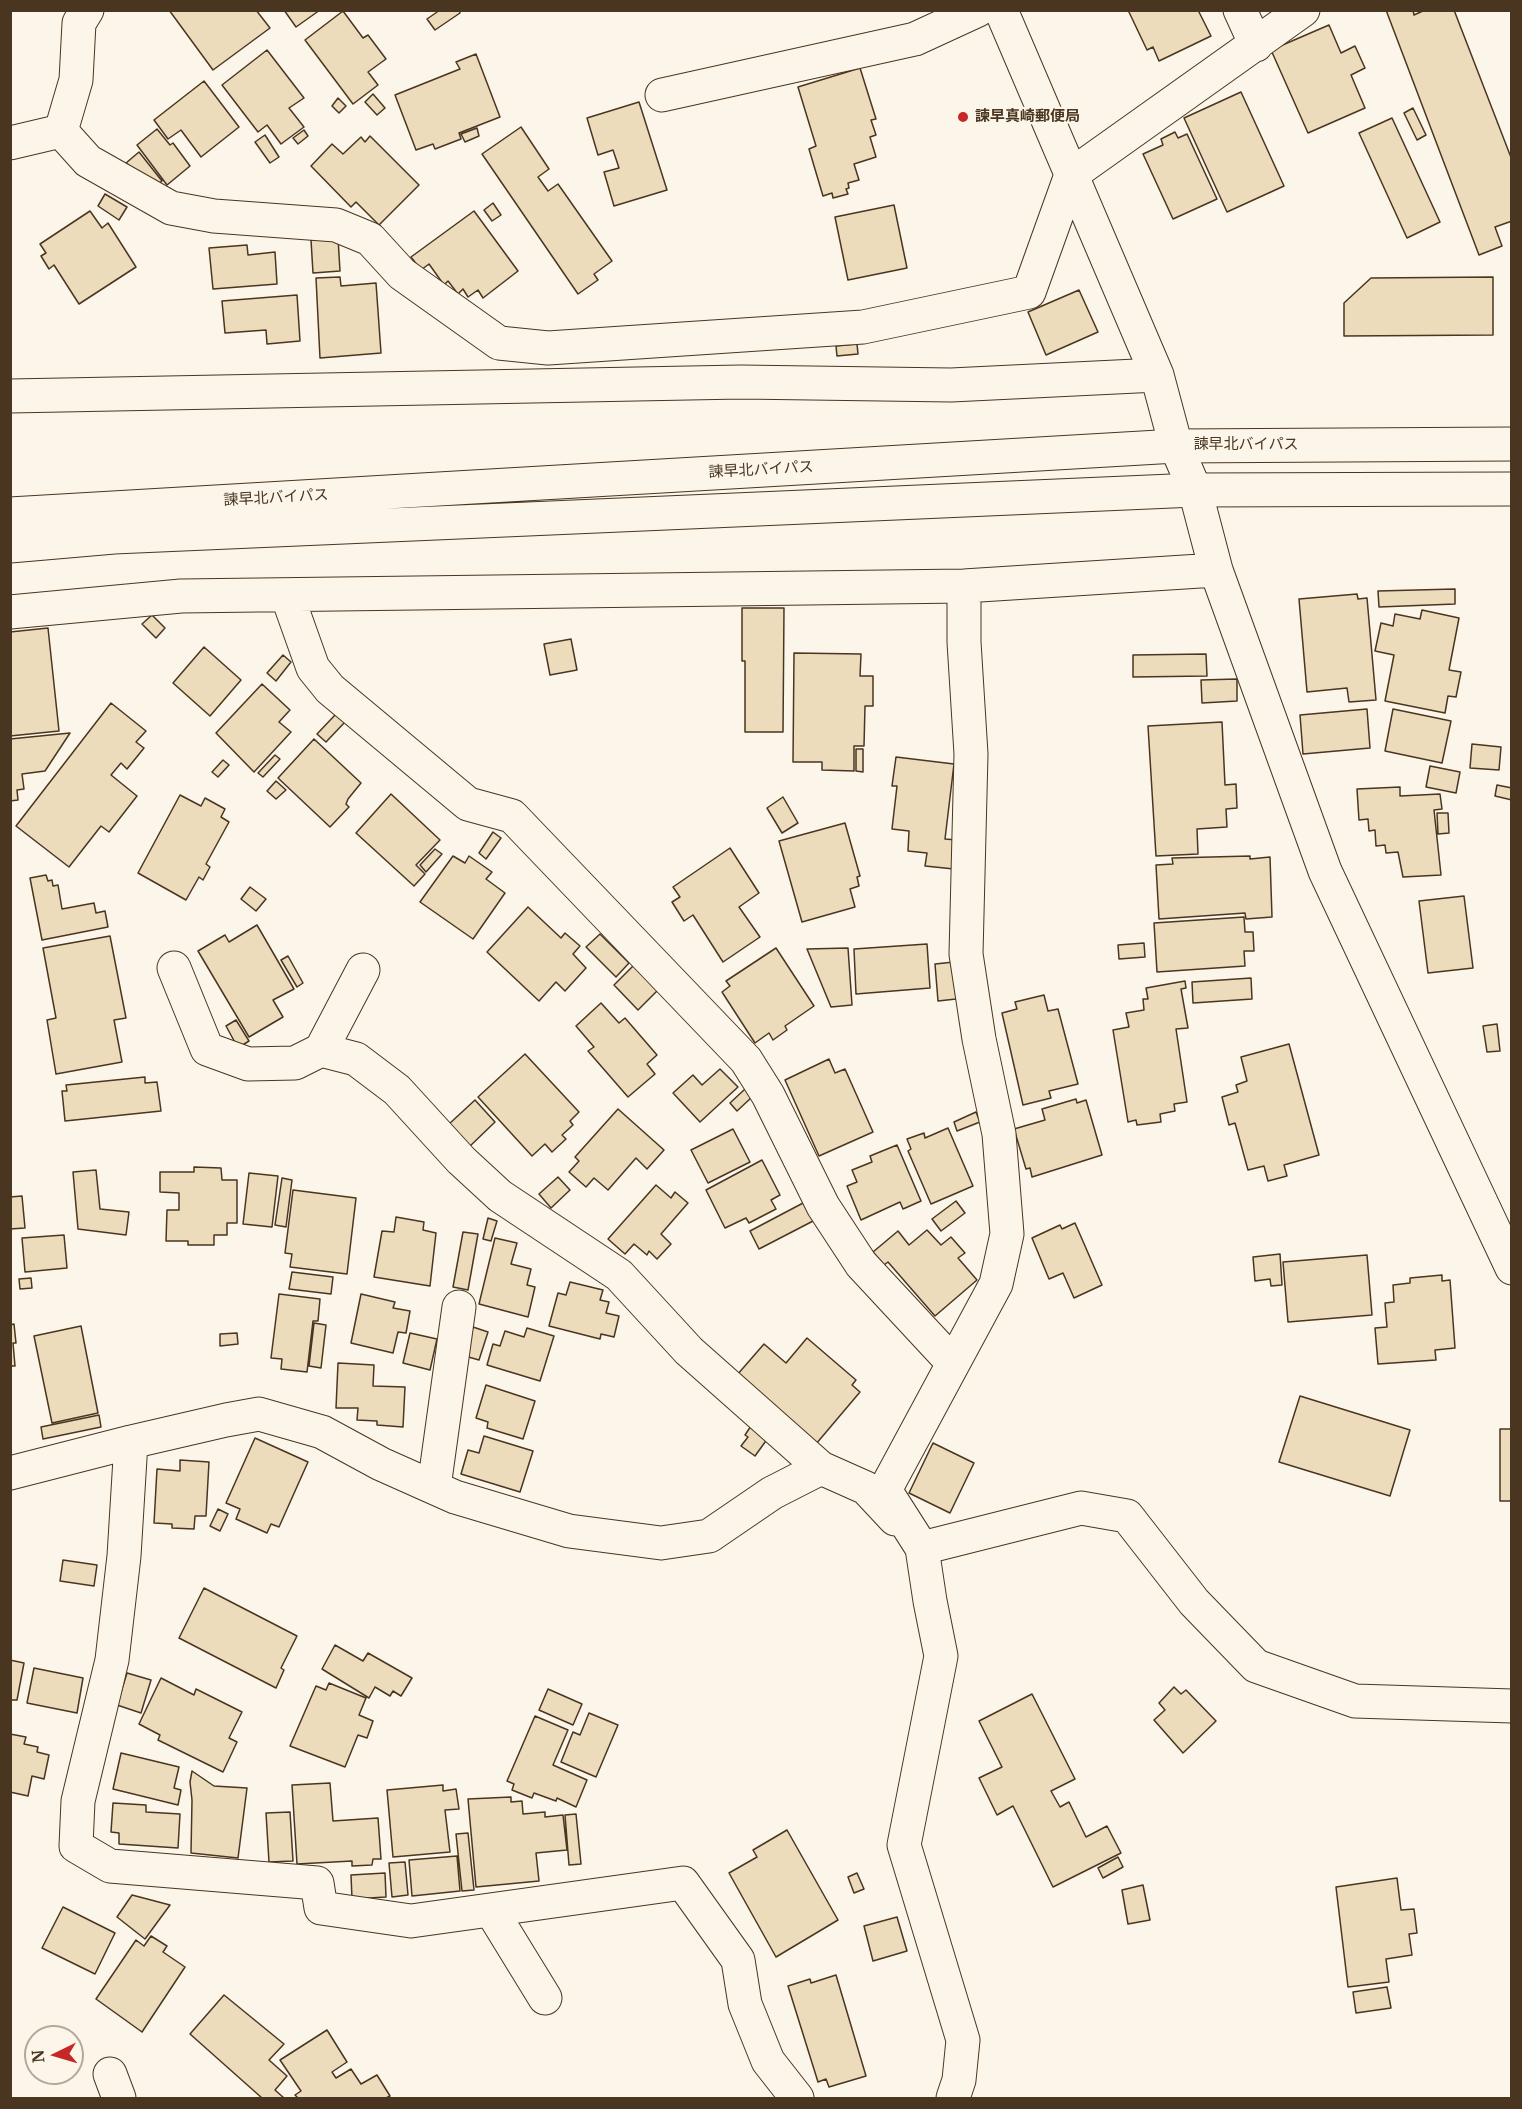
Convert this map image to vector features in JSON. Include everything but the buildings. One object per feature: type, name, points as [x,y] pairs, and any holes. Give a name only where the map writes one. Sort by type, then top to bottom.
[{"type":"main road","points":[[61,131],[76,80],[79,23],[87,10]]},
{"type":"main road","points":[[662,95],[915,39],[978,10]]},
{"type":"main road","points":[[1001,10],[1157,375],[1176,446],[1195,490],[1216,570],[1325,871],[1512,1268]]},
{"type":"main road","points":[[1240,10],[1256,45]]},
{"type":"main road","points":[[61,131],[88,161],[171,208],[214,216],[336,225],[370,239],[402,273],[499,343],[548,348],[863,327],[1029,292],[1071,175],[1303,10]]},
{"type":"main road","points":[[10,143],[61,131]]},
{"type":"main road","points":[[10,396],[741,382],[951,385],[1157,375]]},
{"type":"main road","name":"諫早北バイパス","points":[[10,514],[1176,446],[1512,444]]},
{"type":"main road","points":[[10,546],[126,537],[1195,490],[1512,489]]},
{"type":"main road","points":[[10,612],[181,596],[964,586],[1216,570]]},
{"type":"main road","points":[[953,2098],[959,2080],[963,2040],[904,1845],[941,1656],[922,1548],[885,1490],[996,1284],[1007,1234],[999,1134],[979,1039],[966,954],[972,754],[964,642],[964,586]]},
{"type":"main road","points":[[287,595],[313,668],[330,689],[468,804],[512,816],[746,1059],[768,1095],[823,1206],[861,1264],[953,1363]]},
{"type":"main road","points":[[174,968],[207,1049],[248,1064],[295,1063],[321,1050],[363,970]]},
{"type":"main road","points":[[321,1050],[356,1059],[397,1090],[460,1160],[500,1196],[618,1275],[689,1351],[821,1468],[866,1488],[922,1548]]},
{"type":"main road","points":[[434,1487],[459,1307]]},
{"type":"main road","points":[[10,1473],[131,1442],[259,1414],[322,1432],[381,1464],[455,1497],[569,1531],[661,1543],[709,1536],[772,1493],[821,1468]]},
{"type":"main road","points":[[131,1442],[124,1556],[112,1660],[78,1801],[76,1846],[110,1866],[317,1883],[321,1908],[411,1921],[683,1883],[738,1960],[745,2004],[768,2061],[797,2098]]},
{"type":"main road","points":[[922,1548],[1081,1508],[1127,1516],[1194,1602],[1256,1666],[1355,1701],[1512,1706]]},
{"type":"main road","points":[[491,1910],[545,1998]]},
{"type":"place","name":"諫早真崎郵便局","points":[[963,117]]}]
